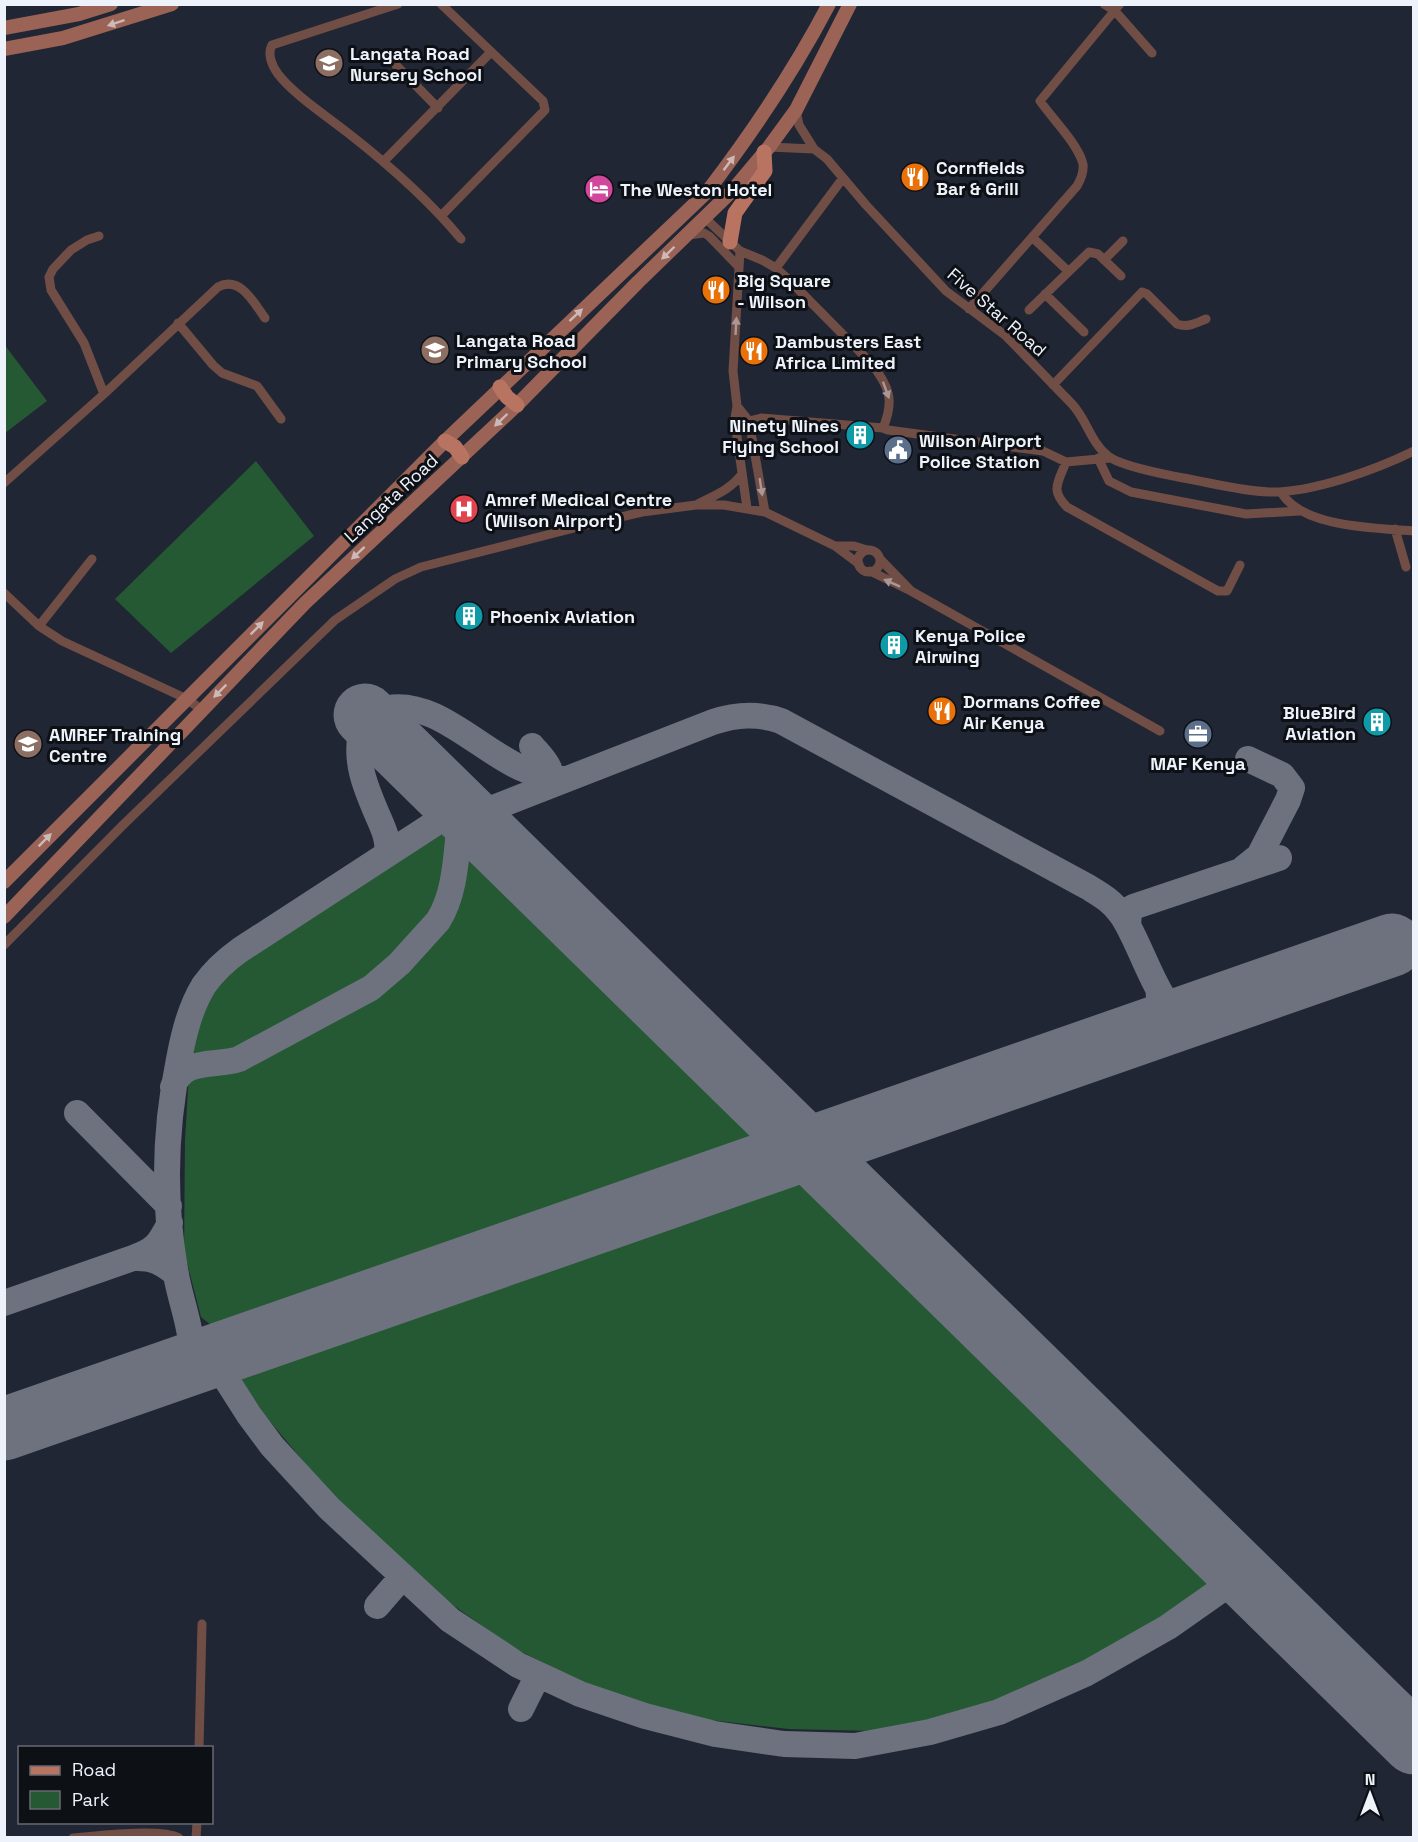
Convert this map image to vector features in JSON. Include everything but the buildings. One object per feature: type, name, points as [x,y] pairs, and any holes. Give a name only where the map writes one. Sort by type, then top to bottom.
[{"type":"main road","points":[[5,28],[79,14],[111,4]]},
{"type":"main road","points":[[6,49],[63,38],[172,4]]},
{"type":"main road","name":"Langata Road","points":[[774,97],[818,4]]},
{"type":"main road","name":"Langata Road","points":[[4,882],[500,387],[707,192],[785,81],[829,4]]},
{"type":"main road","name":"Langata Road","points":[[797,106],[841,4]]},
{"type":"main road","name":"Langata Road","points":[[4,917],[305,603],[517,405],[732,191],[767,149],[797,106],[850,4]]},
{"type":"main road","points":[[735,247],[735,213],[765,171],[767,149]]},
{"type":"main road","points":[[500,387],[517,405]]},
{"type":"main road","points":[[445,441],[455,447],[462,457]]},
{"type":"street","points":[[398,4],[272,45],[269,53],[278,74],[296,92],[384,161],[442,215],[462,239]]},
{"type":"street","points":[[441,4],[543,101],[545,110],[442,215]]},
{"type":"street","points":[[1104,4],[1118,8],[1152,53]]},
{"type":"street","points":[[969,309],[1077,186],[1083,176],[1083,164],[1076,150],[1040,101],[1118,8]]},
{"type":"street","points":[[384,161],[491,52]]},
{"type":"street","points":[[385,54],[438,108]]},
{"type":"street","name":"Five Star Road","points":[[797,106],[799,125],[814,148],[827,159],[946,291],[1006,336],[1083,415],[1089,432],[1110,458]]},
{"type":"street","points":[[767,149],[814,148]]},
{"type":"street","points":[[776,268],[843,178]]},
{"type":"street","points":[[705,218],[735,247],[776,268],[879,372],[890,395],[889,410],[883,428]]},
{"type":"street","points":[[688,235],[695,233],[709,236],[739,267]]},
{"type":"street","points":[[99,236],[71,250],[53,269],[49,277],[51,290],[84,343],[104,394]]},
{"type":"street","points":[[1032,237],[1068,271]]},
{"type":"street","points":[[1104,260],[1123,241]]},
{"type":"street","points":[[735,247],[739,267],[733,371],[737,406],[735,418],[747,508]]},
{"type":"street","points":[[1029,310],[1089,252],[1098,254],[1121,276]]},
{"type":"street","points":[[4,483],[104,394],[178,323],[224,284],[233,284],[243,289],[265,318]]},
{"type":"street","points":[[1053,385],[1142,292],[1147,294],[1177,324],[1191,326],[1206,319]]},
{"type":"street","points":[[1045,294],[1084,332]]},
{"type":"street","points":[[178,323],[222,373],[257,386],[281,419]]},
{"type":"street","points":[[737,406],[749,421],[765,512]]},
{"type":"street","points":[[736,430],[749,421],[780,419],[883,428],[1043,451],[1066,462],[1110,458],[1159,473],[1250,490],[1281,492],[1328,483],[1392,462],[1413,451]]},
{"type":"street","points":[[1098,458],[1108,481],[1131,492],[1246,514],[1299,511]]},
{"type":"street","points":[[1066,462],[1056,494],[1067,507],[1218,591],[1227,591],[1240,565]]},
{"type":"street","points":[[696,505],[726,490],[742,474]]},
{"type":"street","points":[[1281,492],[1286,500],[1299,511],[1320,519],[1413,531]]},
{"type":"street","points":[[4,945],[269,682],[335,620],[374,592],[421,567],[642,512],[696,505],[747,508],[765,512],[835,546],[859,564],[863,570],[870,571],[911,591],[1160,731]]},
{"type":"street","points":[[1395,530],[1406,567]]},
{"type":"street","points":[[835,546],[854,546],[877,553],[911,591]]},
{"type":"street","points":[[859,564],[861,554],[867,550]]},
{"type":"street","points":[[39,626],[92,559]]},
{"type":"street","points":[[870,571],[877,569],[880,559]]},
{"type":"street","points":[[4,593],[39,626],[62,641],[187,699],[202,710]]},
{"type":"street","points":[[199,1746],[202,1624]]},
{"type":"street","points":[[73,1838],[158,1833],[173,1834],[178,1838]]},
{"type":"green space","points":[[4,344],[47,401],[5,433],[4,433]]},
{"type":"green space","points":[[256,461],[314,536],[171,653],[115,599]]},
{"type":"green space","points":[[451,834],[462,839],[754,1131],[755,1147],[222,1334],[201,1317],[184,1251],[185,1140],[190,1056],[201,1019],[214,992],[229,971],[412,848],[436,835]]},
{"type":"green space","points":[[799,1178],[1005,1374],[1207,1574],[1208,1585],[1200,1598],[1137,1636],[1016,1693],[950,1718],[875,1731],[789,1729],[693,1718],[598,1690],[512,1647],[443,1598],[364,1533],[262,1412],[229,1369]]},
{"type":"taxiway","points":[[388,708],[410,708],[432,715],[454,726],[518,767],[541,776],[565,779]]},
{"type":"taxiway","points":[[491,838],[487,818],[493,808],[713,722],[747,715],[772,718],[1088,887],[1106,899],[1118,909],[1127,924],[1168,1004],[1178,1013],[1189,1015]]},
{"type":"taxiway","points":[[361,732],[359,754],[362,774],[385,834],[387,854]]},
{"type":"taxiway","points":[[532,746],[545,761],[550,772],[548,783],[543,788]]},
{"type":"taxiway","points":[[1244,868],[1259,856],[1292,788],[1282,775],[1248,759]]},
{"type":"taxiway","points":[[148,1379],[182,1364],[192,1349],[171,1243],[167,1163],[174,1085],[181,1049],[191,1012],[204,985],[220,966],[240,950],[443,818],[460,821],[491,838]]},
{"type":"taxiway","points":[[173,1087],[184,1071],[201,1065],[239,1059],[371,988],[399,964],[438,921],[444,910],[452,886],[460,821]]},
{"type":"taxiway","points":[[1128,926],[1129,912],[1133,907],[1279,858]]},
{"type":"taxiway","points":[[1145,1030],[1158,1011],[1158,988]]},
{"type":"taxiway","points":[[77,1113],[169,1206]]},
{"type":"taxiway","points":[[170,1223],[156,1245],[133,1258],[156,1261],[176,1274]]},
{"type":"taxiway","points":[[4,1303],[133,1258]]},
{"type":"taxiway","points":[[196,1350],[206,1355],[233,1349]]},
{"type":"taxiway","points":[[212,1357],[272,1446],[329,1508],[450,1620],[518,1665],[580,1694],[645,1716],[715,1734],[784,1744],[855,1746],[930,1732],[999,1712],[1087,1673],[1168,1627],[1242,1575]]},
{"type":"taxiway","points":[[377,1606],[402,1577]]},
{"type":"taxiway","points":[[521,1709],[538,1675]]},
{"type":"runway","points":[[365,715],[1414,1743]]},
{"type":"runway","points":[[4,1429],[1392,945]]},
{"type":"place","name":"Langata Road Nursery School","points":[[329,63]]},
{"type":"place","name":"Cornfields Bar & Grill","points":[[915,177]]},
{"type":"place","name":"The Weston Hotel","points":[[599,189]]},
{"type":"place","name":"Big Square - Wilson","points":[[716,290]]},
{"type":"place","name":"Langata Road Primary School","points":[[435,350]]},
{"type":"place","name":"Dambusters East Africa Limited","points":[[754,351]]},
{"type":"place","name":"Ninety Nines Flying School","points":[[860,435]]},
{"type":"place","name":"Wilson Airport Police Station","points":[[898,450]]},
{"type":"place","name":"Amref Medical Centre (Wilson Airport)","points":[[464,509]]},
{"type":"place","name":"Phoenix Aviation","points":[[469,616]]},
{"type":"place","name":"Kenya Police Airwing","points":[[894,645]]},
{"type":"place","name":"Dormans Coffee Air Kenya","points":[[942,711]]},
{"type":"place","name":"BlueBird Aviation","points":[[1377,722]]},
{"type":"place","name":"MAF Kenya","points":[[1198,734]]},
{"type":"place","name":"AMREF Training Centre","points":[[28,744]]}]
